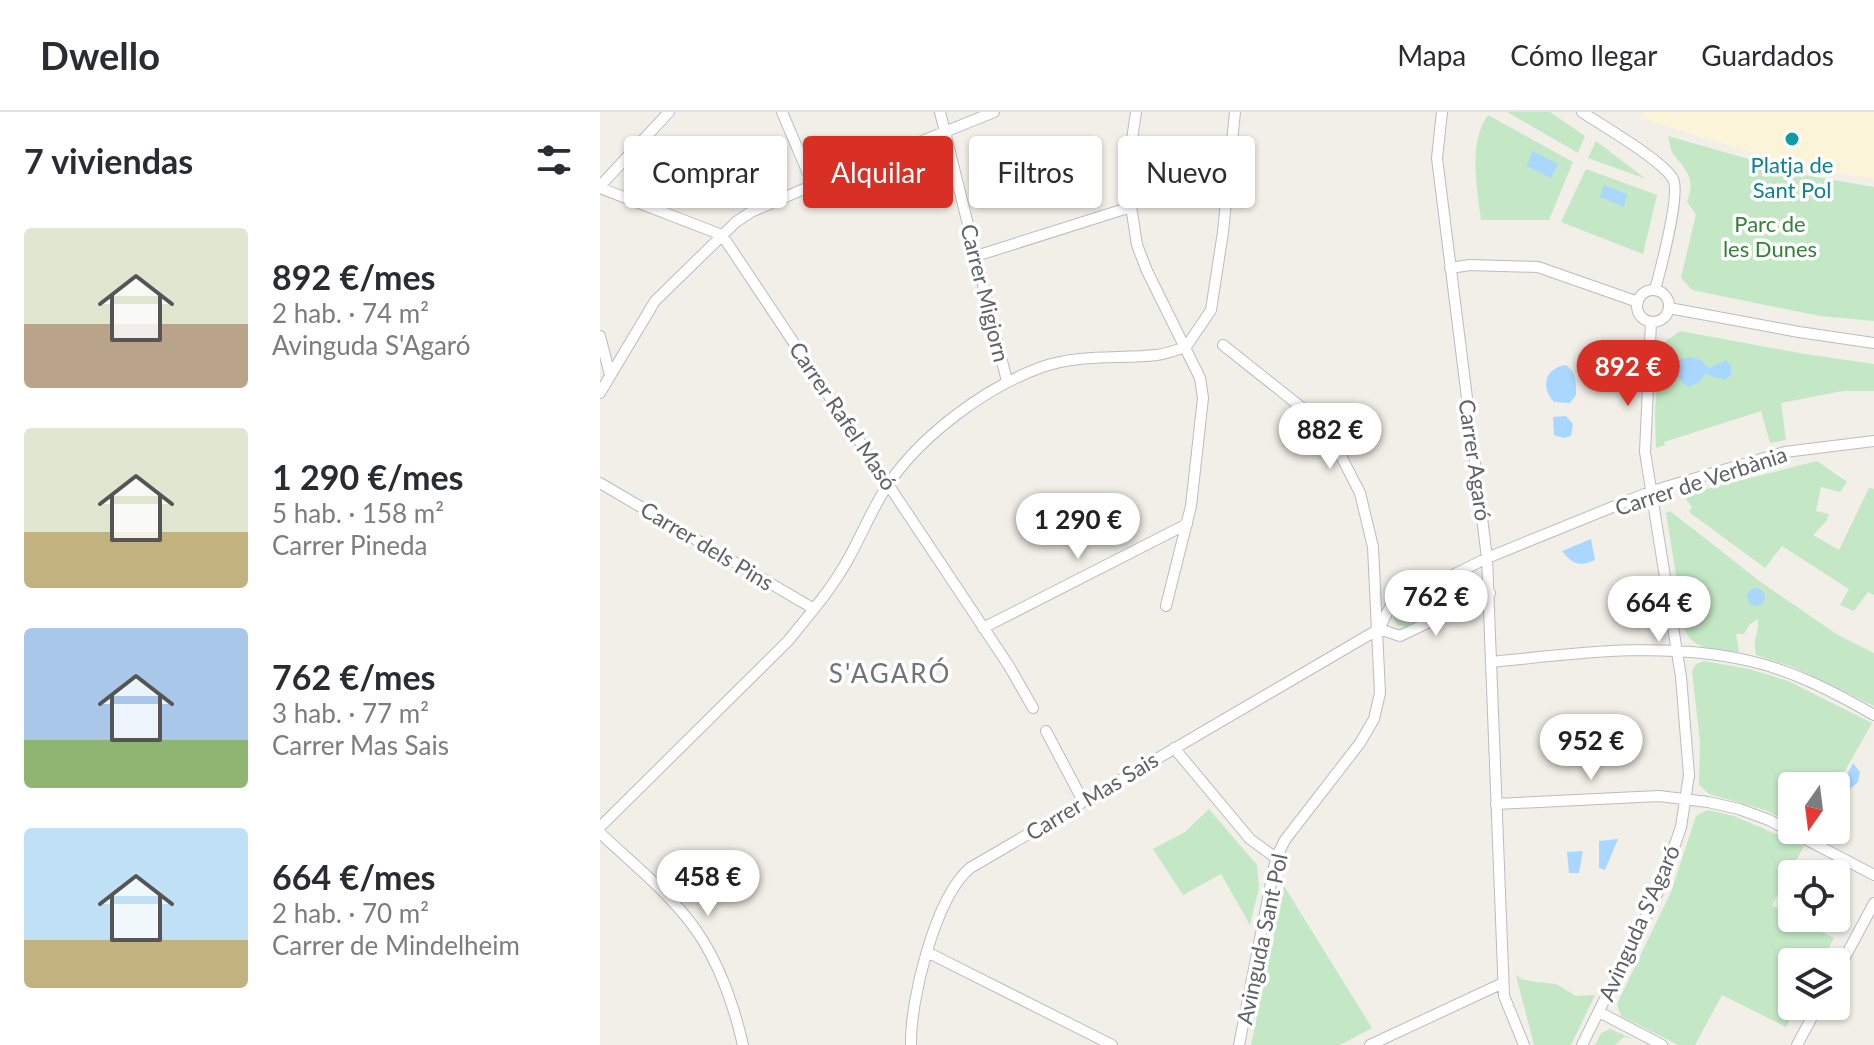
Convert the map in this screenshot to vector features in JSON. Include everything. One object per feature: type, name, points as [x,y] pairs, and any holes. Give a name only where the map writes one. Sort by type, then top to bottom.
[{"type":"street","points":[[669,112],[600,187],[722,235]]},
{"type":"street","points":[[782,112],[803,161]]},
{"type":"street","name":"Carrer Migjorn","points":[[940,112],[1007,381]]},
{"type":"street","points":[[932,136],[994,112]]},
{"type":"street","points":[[1132,136],[1136,112]]},
{"type":"street","points":[[743,1045],[717,969],[697,932],[671,900],[600,830],[788,641],[844,566],[888,484],[911,454],[962,411],[1007,381],[1059,363],[1100,356],[1158,355],[1186,347],[1211,310],[1223,232],[1235,112]]},
{"type":"street","name":"Carrer Agaró","points":[[1442,112],[1437,158],[1490,593],[1504,996],[1524,1045]]},
{"type":"street","points":[[1582,112],[1659,165],[1674,180],[1675,196],[1655,290]]},
{"type":"street","points":[[600,393],[655,301],[722,235],[751,212],[803,189]]},
{"type":"street","points":[[976,256],[1128,208]]},
{"type":"street","points":[[1131,208],[1137,245],[1200,378],[1203,398],[1187,524],[1166,606]]},
{"type":"street","name":"Carrer Rafel Masó","points":[[722,235],[1033,708]]},
{"type":"street","points":[[1450,268],[1470,265],[1538,267],[1638,302]]},
{"type":"street","points":[[1655,290],[1666,296],[1669,308],[1663,319],[1651,322],[1640,315],[1638,302],[1646,291],[1655,290]]},
{"type":"street","points":[[1669,308],[1874,343]]},
{"type":"street","name":"Avinguda S'Agaró","points":[[1582,1045],[1660,888],[1681,827],[1689,775],[1677,651],[1645,452],[1651,322]]},
{"type":"street","points":[[600,336],[610,375]]},
{"type":"street","name":"Avinguda Sant Pol","points":[[1223,345],[1306,411],[1340,454],[1360,493],[1373,547],[1379,629],[1380,693],[1374,719],[1360,743],[1285,840],[1276,858],[1239,1045]]},
{"type":"street","name":"Carrer de Verbània","points":[[1487,558],[1652,491],[1785,452],[1874,441]]},
{"type":"street","name":"Carrer dels Pins","points":[[600,483],[814,609]]},
{"type":"street","points":[[983,628],[1187,524]]},
{"type":"street","name":"Carrer Mas Sais","points":[[911,1045],[915,994],[927,952],[951,889],[970,868],[1379,629],[1390,607],[1487,558]]},
{"type":"street","name":"Carrer Mas Sais","points":[[1379,629],[1400,636],[1490,593]]},
{"type":"street","points":[[1493,662],[1653,649],[1750,661],[1849,700],[1874,715]]},
{"type":"street","points":[[1046,731],[1083,801]]},
{"type":"street","points":[[1174,748],[1250,839],[1276,858]]},
{"type":"street","points":[[1496,804],[1659,796],[1739,809],[1769,820],[1874,875]]},
{"type":"street","points":[[1850,948],[1874,903]]},
{"type":"street","points":[[927,952],[1112,1045]]},
{"type":"street","points":[[1370,1045],[1503,983]]},
{"type":"street","points":[[1599,1012],[1662,1045]]},
{"type":"street","points":[[1797,1045],[1810,1020]]},
{"type":"green space","points":[[1507,112],[1550,112],[1585,136],[1578,153]]},
{"type":"green space","points":[[1488,115],[1573,162],[1549,220],[1481,220],[1476,152],[1478,138]]},
{"type":"green space","name":"Parc de les Dunes","points":[[1668,136],[1805,175],[1874,187],[1874,321],[1820,316],[1692,290],[1681,278],[1696,214],[1687,202],[1691,188],[1689,176],[1673,153]]},
{"type":"green space","points":[[1596,141],[1646,179],[1588,158]]},
{"type":"green space","points":[[1586,169],[1657,195],[1643,254],[1561,222]]},
{"type":"green space","points":[[1680,331],[1874,364],[1874,391],[1843,391],[1781,403],[1786,440],[1770,443],[1761,411],[1664,442],[1665,445],[1656,448],[1655,410],[1660,345]]},
{"type":"green space","points":[[1817,461],[1847,482],[1840,492],[1821,487],[1816,511],[1829,514],[1813,535],[1839,550],[1869,488],[1874,489],[1874,595],[1868,592],[1854,611],[1840,605],[1849,589],[1782,546],[1765,568],[1689,512],[1692,507],[1685,498],[1687,494]]},
{"type":"green space","points":[[1670,511],[1762,583],[1838,635],[1874,653],[1874,706],[1793,667],[1756,655],[1758,619],[1750,624],[1744,634],[1736,634],[1739,652],[1707,648],[1694,642],[1685,630],[1666,513]]},
{"type":"green space","points":[[1467,575],[1475,577],[1479,588],[1474,594],[1405,627],[1397,625],[1393,618],[1396,610]]},
{"type":"green space","points":[[1704,661],[1749,669],[1788,681],[1872,723],[1844,772],[1778,772],[1778,816],[1709,794],[1699,785],[1700,742],[1692,671],[1696,664]]},
{"type":"green space","points":[[1209,809],[1257,865],[1259,888],[1250,925],[1221,874],[1183,895],[1153,849],[1185,832]]},
{"type":"green space","points":[[1707,810],[1734,816],[1778,835],[1778,844],[1804,846],[1796,860],[1778,860],[1778,894],[1772,905],[1778,909],[1778,932],[1821,932],[1834,938],[1829,948],[1778,948],[1778,1020],[1790,1020],[1786,1027],[1722,995],[1695,1045],[1678,1045],[1621,1016],[1617,1004],[1671,892],[1696,816]]},
{"type":"green space","points":[[1284,886],[1372,1028],[1340,1045],[1251,1045]]},
{"type":"green space","points":[[1516,975],[1521,979],[1556,984],[1576,996],[1595,995],[1571,1045],[1534,1045]]},
{"type":"green space","points":[[1610,1029],[1633,1039],[1624,1037],[1615,1045],[1595,1045],[1601,1033]]},
{"type":"sand","name":"Platja de Sant Pol","points":[[1644,112],[1874,112],[1874,179],[1756,153],[1640,118]]},
{"type":"water","points":[[1532,151],[1558,164],[1551,178],[1527,166]]},
{"type":"water","points":[[1604,185],[1627,194],[1624,207],[1600,197]]},
{"type":"water","points":[[1690,357],[1701,360],[1709,368],[1726,360],[1731,366],[1731,376],[1724,380],[1705,374],[1700,382],[1688,387],[1679,379],[1677,369],[1679,360]]},
{"type":"water","points":[[1566,365],[1574,375],[1576,395],[1570,403],[1554,402],[1547,390],[1547,379],[1553,370]]},
{"type":"water","points":[[1566,416],[1573,424],[1571,436],[1563,438],[1554,435],[1553,417]]},
{"type":"water","points":[[1591,539],[1595,560],[1577,563],[1562,551]]},
{"type":"water","points":[[1756,588],[1765,597],[1756,606],[1747,597]]},
{"type":"water","points":[[1853,763],[1860,772],[1858,782],[1850,789],[1850,772]]},
{"type":"water","points":[[1618,839],[1605,870],[1599,868],[1599,841]]},
{"type":"water","points":[[1583,851],[1579,873],[1569,873],[1567,852]]},
{"type":"place","name":"Platja de Sant Pol","points":[[1792,139]]},
{"type":"district","name":"S'AGARÓ","points":[[890,674]]}]
